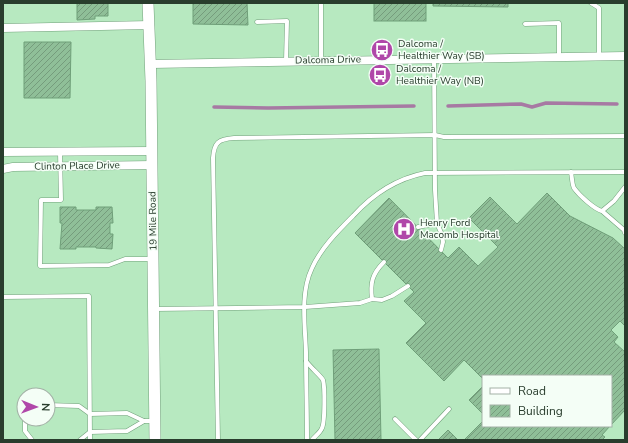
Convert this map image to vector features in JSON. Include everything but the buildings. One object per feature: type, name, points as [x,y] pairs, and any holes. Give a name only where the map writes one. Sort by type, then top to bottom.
[{"type":"street","name":"19 Mile Road","points":[[148,3],[151,64],[154,259],[154,309],[149,421],[155,440]]},
{"type":"street","points":[[3,28],[150,25]]},
{"type":"street","name":"Dalcoma Drive","points":[[151,64],[286,60],[625,56]]},
{"type":"street","name":"Clinton Place Drive","points":[[3,152],[152,150]]},
{"type":"street","name":"Clinton Place Drive","points":[[3,169],[13,167],[152,165]]},
{"type":"lane","points":[[321,3],[321,60]]},
{"type":"lane","points":[[591,3],[599,8],[600,56]]},
{"type":"lane","points":[[257,22],[287,21],[286,60]]},
{"type":"lane","points":[[525,24],[559,24],[559,56]]},
{"type":"lane","points":[[434,58],[435,190],[437,222],[443,242],[441,250]]},
{"type":"lane","points":[[218,440],[213,158],[214,148],[217,143],[222,140],[234,138],[435,135],[444,137],[625,136]]},
{"type":"lane","points":[[60,152],[61,200],[40,200],[40,266],[109,264],[125,259],[154,259]]},
{"type":"lane","points":[[307,440],[305,308],[307,282],[319,255],[337,232],[359,209],[385,188],[399,180],[413,175],[436,172],[625,172]]},
{"type":"lane","points":[[571,172],[574,187],[578,192],[594,208],[602,211],[624,230],[625,233]]},
{"type":"lane","points":[[602,211],[614,201],[625,187]]},
{"type":"lane","points":[[418,227],[437,222]]},
{"type":"lane","points":[[372,299],[372,279],[377,269],[384,262]]},
{"type":"lane","points":[[154,309],[305,308],[360,303],[372,299],[382,300],[392,296],[408,286]]},
{"type":"lane","points":[[3,297],[89,296],[90,440]]},
{"type":"lane","points":[[306,361],[320,376],[323,381],[324,388],[324,422],[320,432],[312,440]]},
{"type":"lane","points":[[56,405],[79,406],[90,414],[127,413],[149,421]]},
{"type":"lane","points":[[420,440],[449,409]]},
{"type":"lane","points":[[395,418],[416,440]]},
{"type":"lane","points":[[80,440],[90,432],[127,431],[149,421]]},
{"type":"lane","points":[[25,427],[25,431],[32,440]]},
{"type":"waterway","points":[[448,106],[521,104],[532,107],[546,103],[617,104]]},
{"type":"waterway","points":[[214,107],[268,108],[414,106]]},
{"type":"place","name":"Dalcoma / Healthier Way (SB)","points":[[382,50]]},
{"type":"place","name":"Dalcoma / Healthier Way (NB)","points":[[380,75]]},
{"type":"place","name":"Henry Ford Macomb Hospital","points":[[404,229]]}]
